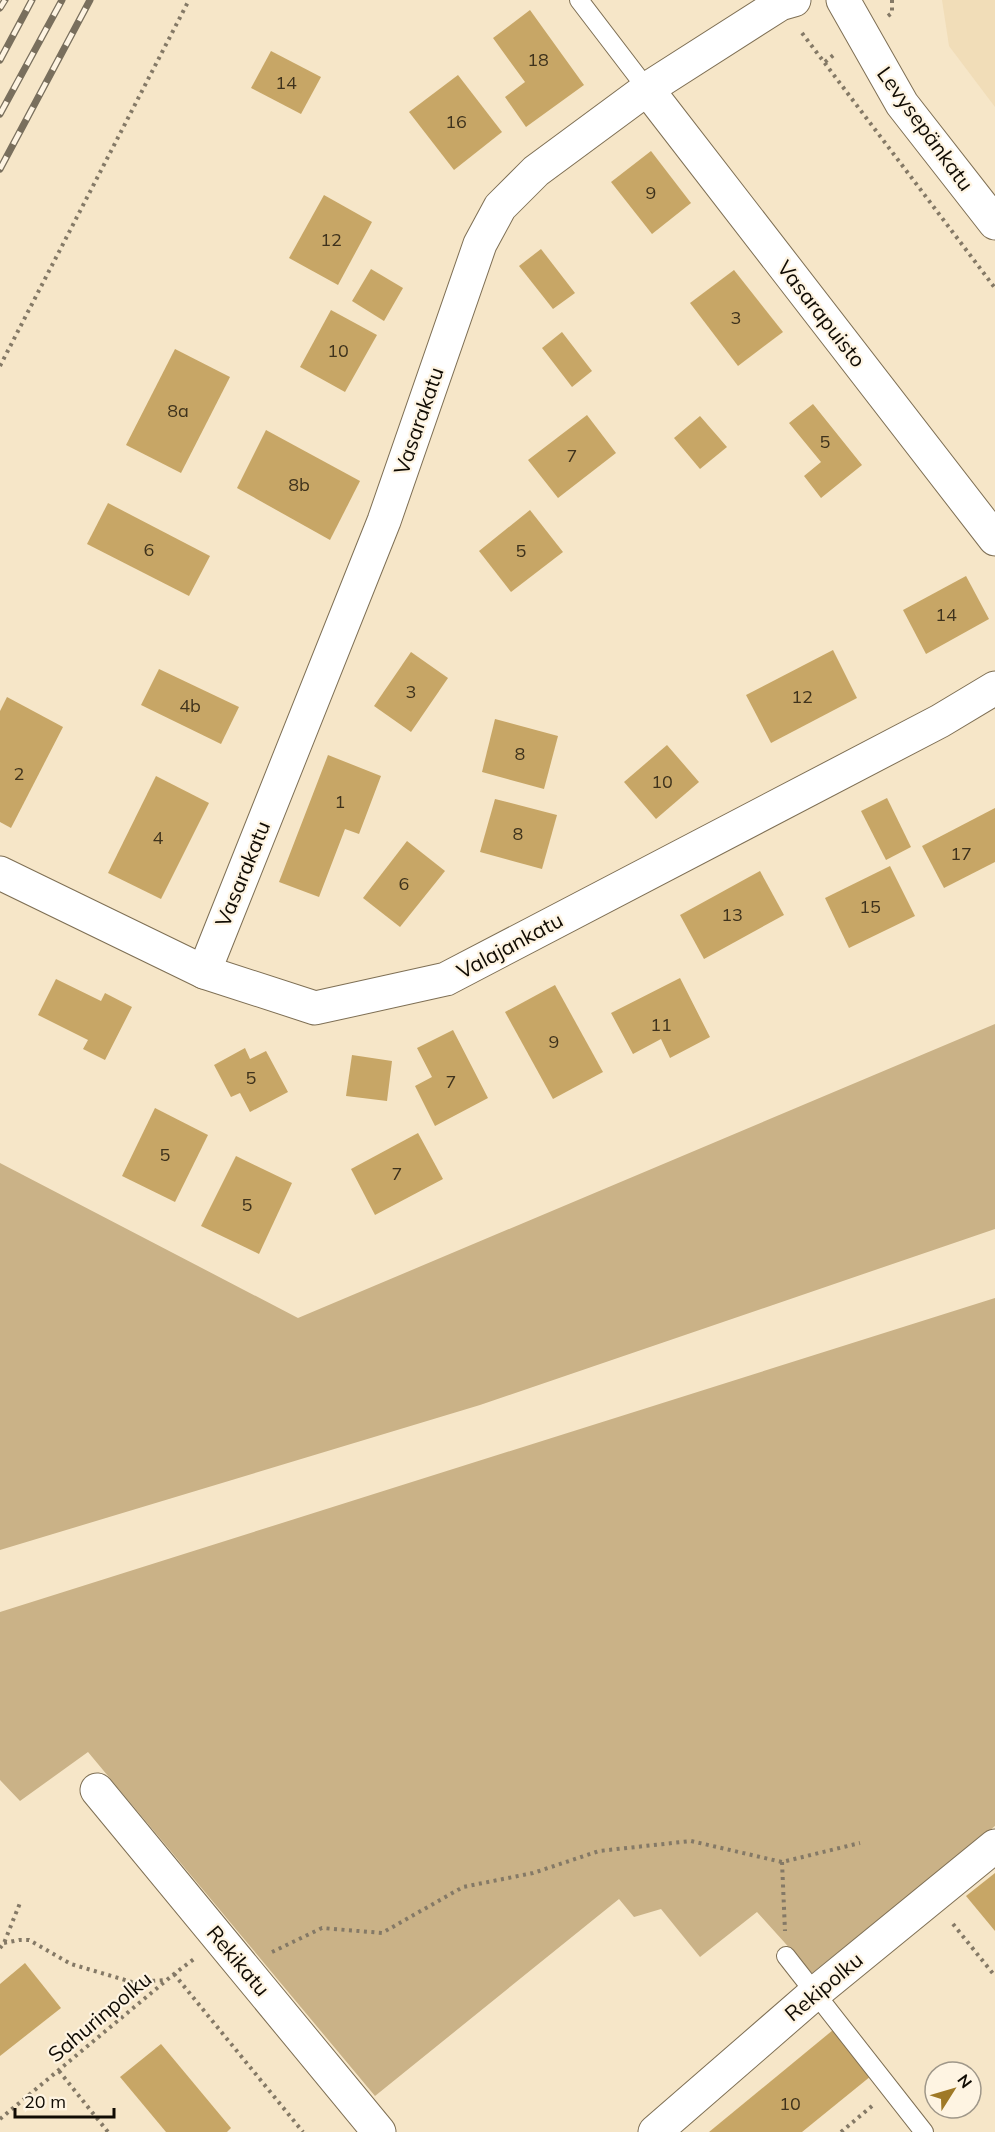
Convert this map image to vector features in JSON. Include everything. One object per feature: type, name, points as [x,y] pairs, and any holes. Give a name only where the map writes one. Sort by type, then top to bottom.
[{"type":"street","name":"Levysepänkatu","points":[[843,0],[902,104],[995,223]]},
{"type":"street","name":"Vasarakatu","points":[[204,972],[384,521],[480,244],[500,207],[536,171],[647,89],[787,2]]},
{"type":"street","name":"Vasarapuisto","points":[[647,89],[995,539]]},
{"type":"street","name":"Valajankatu","points":[[0,873],[204,972],[315,1008],[446,979],[940,721],[995,688]]},
{"type":"street","name":"Rekikatu","points":[[97,1790],[379,2132]]},
{"type":"street","name":"Rekipolku","points":[[655,2132],[815,1994],[995,1846]]},
{"type":"lane","points":[[579,0],[647,89]]},
{"type":"lane","points":[[786,1956],[924,2132]]},
{"type":"path","points":[[0,366],[189,0]]},
{"type":"path","points":[[787,2],[995,288]]},
{"type":"path","points":[[242,1966],[322,1928],[382,1933],[463,1887],[532,1873],[598,1851],[691,1841],[782,1862],[860,1842]]},
{"type":"path","points":[[782,1862],[786,1956]]},
{"type":"path","points":[[932,1897],[995,1976]]},
{"type":"path","points":[[0,1948],[20,1903]]},
{"type":"path","points":[[4,1943],[29,1940],[71,1964],[132,1982],[166,1980]]},
{"type":"path","name":"Sahurinpolku","points":[[0,2119],[166,1980],[220,1940]]},
{"type":"path","points":[[174,1974],[303,2132]]},
{"type":"path","points":[[59,2071],[108,2132]]},
{"type":"path","points":[[842,2132],[891,2090]]},
{"type":"shaded area","points":[[942,0],[995,0],[995,107],[949,46]]},
{"type":"shaded area","points":[[995,1024],[995,1229],[480,1405],[0,1550],[0,1163],[298,1318]]},
{"type":"shaded area","points":[[995,1298],[995,1826],[812,1973],[757,1912],[700,1957],[661,1909],[634,1917],[619,1899],[375,2096],[88,1752],[20,1801],[0,1780],[0,1612]]},
{"type":"building","points":[[530,10],[584,85],[526,127],[505,97],[525,82],[493,38]]},
{"type":"building","points":[[271,51],[321,77],[301,114],[251,88]]},
{"type":"building","points":[[458,75],[502,132],[454,170],[409,112]]},
{"type":"building","points":[[651,151],[691,203],[652,234],[611,182]]},
{"type":"building","points":[[324,195],[372,222],[338,285],[289,258]]},
{"type":"building","points":[[541,249],[575,293],[553,309],[519,266]]},
{"type":"building","points":[[371,269],[403,288],[384,321],[352,301]]},
{"type":"building","points":[[734,270],[783,332],[738,366],[690,303]]},
{"type":"building","points":[[331,310],[377,335],[345,392],[300,367]]},
{"type":"building","points":[[562,332],[592,371],[572,387],[542,348]]},
{"type":"building","points":[[175,349],[230,377],[181,473],[126,445]]},
{"type":"building","points":[[813,404],[862,465],[821,498],[804,476],[821,462],[789,423]]},
{"type":"building","points":[[587,415],[616,453],[558,498],[528,460]]},
{"type":"building","points":[[700,416],[727,447],[700,469],[674,438]]},
{"type":"building","points":[[266,430],[360,481],[330,540],[237,488]]},
{"type":"building","points":[[108,503],[210,556],[189,596],[87,544]]},
{"type":"building","points":[[530,510],[563,552],[511,592],[479,551]]},
{"type":"building","points":[[966,576],[989,619],[926,654],[903,610]]},
{"type":"building","points":[[833,650],[857,698],[771,743],[746,695]]},
{"type":"building","points":[[411,652],[448,678],[411,732],[374,706]]},
{"type":"building","points":[[159,669],[239,707],[221,744],[141,705]]},
{"type":"building","points":[[7,697],[63,727],[11,828],[0,822],[0,711]]},
{"type":"building","points":[[495,719],[558,736],[544,789],[482,772]]},
{"type":"building","points":[[667,745],[699,782],[656,819],[624,782]]},
{"type":"building","points":[[328,755],[381,776],[359,834],[345,829],[319,897],[279,882]]},
{"type":"building","points":[[156,776],[209,803],[161,899],[108,873]]},
{"type":"building","points":[[887,798],[911,847],[886,860],[861,811]]},
{"type":"building","points":[[495,799],[557,815],[542,869],[480,852]]},
{"type":"building","points":[[995,808],[995,862],[944,888],[922,846]]},
{"type":"building","points":[[407,841],[445,871],[400,927],[363,898]]},
{"type":"building","points":[[890,866],[915,916],[849,948],[825,898]]},
{"type":"building","points":[[760,871],[784,915],[704,959],[680,915]]},
{"type":"building","points":[[680,978],[710,1037],[670,1058],[661,1039],[633,1054],[611,1013]]},
{"type":"building","points":[[56,979],[101,1001],[105,993],[132,1007],[105,1060],[83,1049],[88,1040],[38,1015]]},
{"type":"building","points":[[555,985],[603,1072],[553,1099],[505,1012]]},
{"type":"building","points":[[453,1030],[488,1098],[435,1126],[415,1086],[432,1077],[417,1048]]},
{"type":"building","points":[[245,1048],[250,1059],[266,1051],[288,1092],[250,1112],[240,1093],[231,1097],[214,1065]]},
{"type":"building","points":[[352,1055],[392,1061],[387,1101],[346,1096]]},
{"type":"building","points":[[155,1108],[208,1135],[175,1202],[122,1176]]},
{"type":"building","points":[[418,1133],[443,1179],[375,1215],[351,1169]]},
{"type":"building","points":[[236,1156],[292,1183],[259,1254],[201,1226]]},
{"type":"building","points":[[995,1873],[995,1931],[966,1896]]},
{"type":"building","points":[[25,1963],[61,2008],[0,2056],[0,1984]]},
{"type":"building","points":[[833,2030],[871,2076],[802,2132],[709,2132]]},
{"type":"building","points":[[161,2044],[231,2128],[227,2132],[166,2132],[120,2077]]},
{"type":"railway","points":[[0,8],[5,0]]},
{"type":"railway","points":[[0,60],[32,0]]},
{"type":"railway","points":[[0,114],[62,0]]},
{"type":"railway","points":[[0,169],[90,0]]}]
